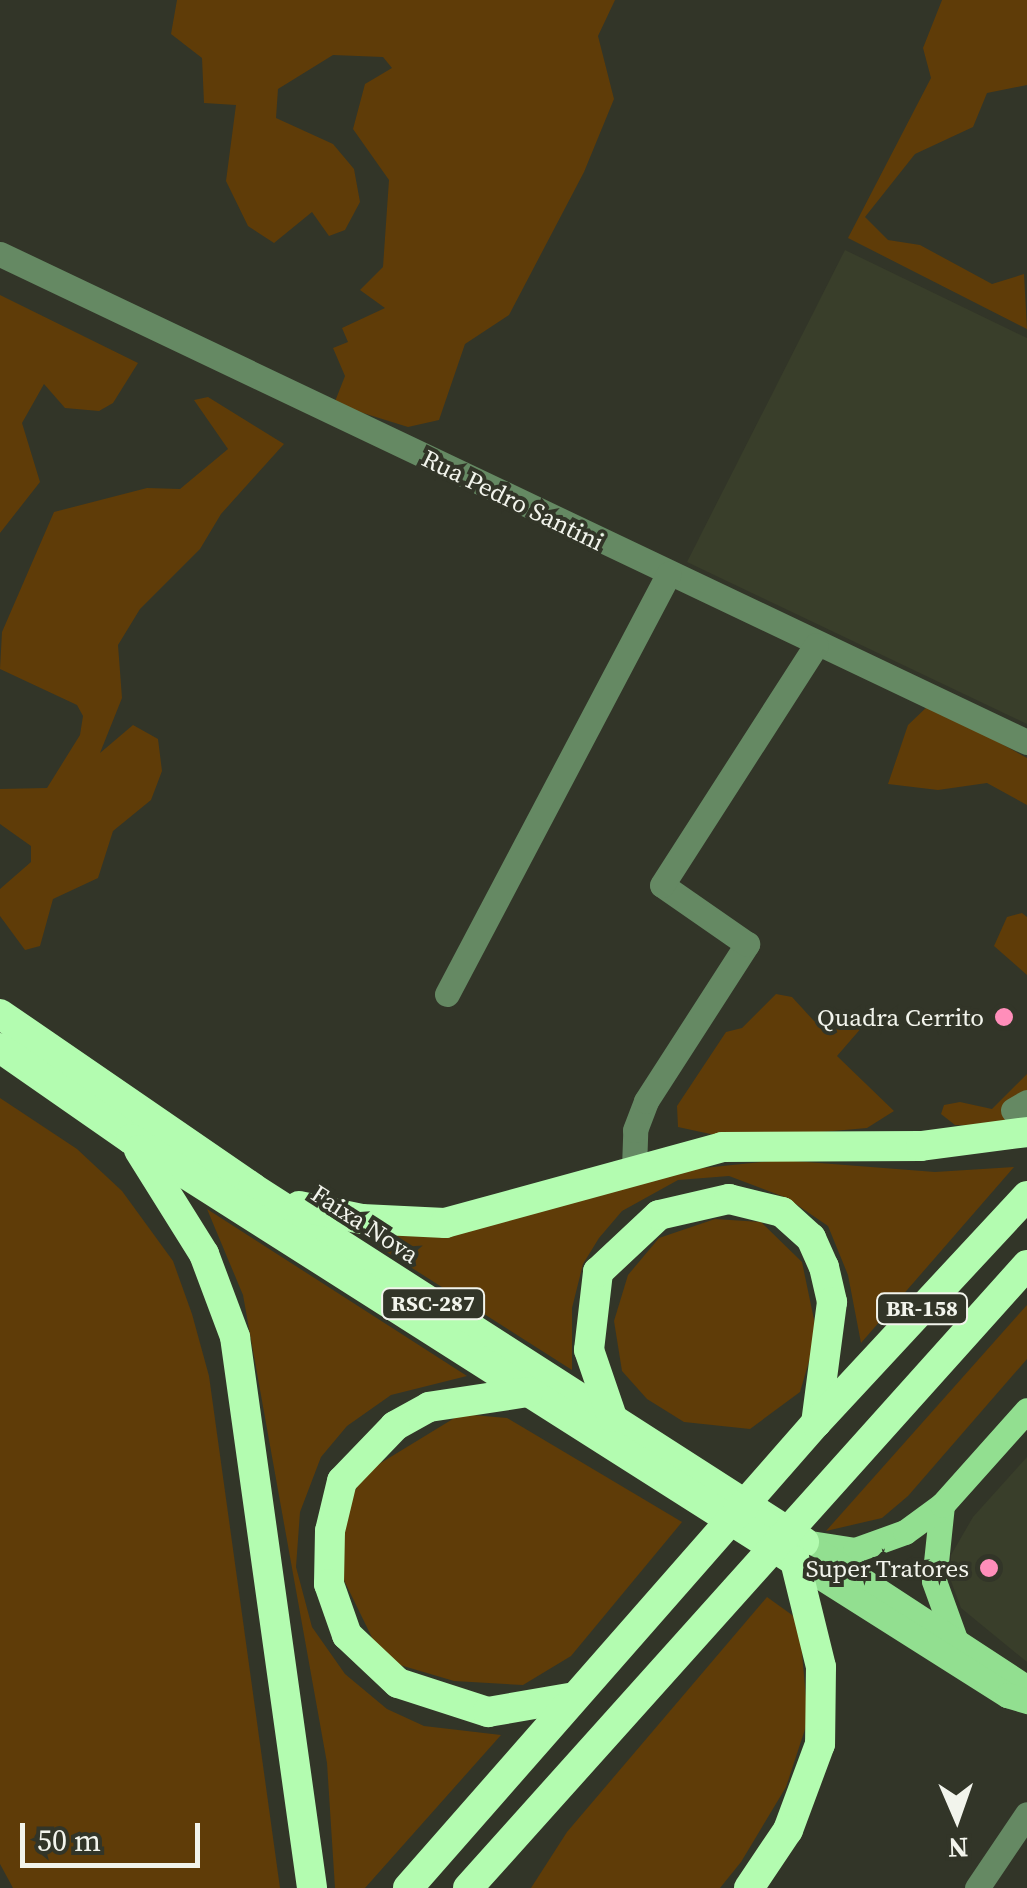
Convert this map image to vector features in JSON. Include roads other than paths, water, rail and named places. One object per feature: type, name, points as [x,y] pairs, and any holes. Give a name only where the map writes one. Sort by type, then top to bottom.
[{"type":"highway","name":"Faixa Nova","points":[[0,1014],[253,1188],[613,1420],[799,1551]]},
{"type":"highway","name":"RSC-287","points":[[0,1048],[132,1140],[528,1392],[799,1551]]},
{"type":"highway","points":[[253,1188],[314,1212],[445,1224],[515,1209],[634,1168],[722,1147],[936,1146],[1022,1115]]},
{"type":"highway","points":[[132,1140],[204,1254],[234,1337],[312,1888]]},
{"type":"highway","name":"BR-158","points":[[408,1888],[816,1423],[1027,1196]]},
{"type":"highway","points":[[613,1420],[588,1350],[598,1272],[659,1215],[729,1200],[782,1212],[811,1238],[824,1267],[832,1302],[816,1423]]},
{"type":"highway","name":"BR-158","points":[[468,1888],[1027,1265]]},
{"type":"highway","points":[[528,1392],[429,1406],[395,1426],[342,1481],[330,1531],[329,1584],[347,1636],[398,1683],[488,1712],[576,1697]]},
{"type":"highway","points":[[748,1888],[788,1830],[820,1744],[821,1667],[799,1551]]},
{"type":"highway","points":[[482,1888],[500,1852]]},
{"type":"main road","points":[[799,1551],[874,1545],[942,1505],[1027,1410]]},
{"type":"main road","points":[[942,1505],[934,1581],[955,1639]]},
{"type":"main road","points":[[799,1551],[955,1639],[1027,1688]]},
{"type":"main road","points":[[799,1551],[1006,1695],[1027,1701]]},
{"type":"street","name":"Rua Pedro Santini","points":[[0,254],[1027,742]]},
{"type":"street","points":[[447,994],[668,574]]},
{"type":"street","points":[[634,1168],[635,1130],[646,1101],[748,944],[662,884],[816,645]]},
{"type":"street","points":[[977,1888],[1027,1814]]},
{"type":"place","name":"Quadra Cerrito","points":[[1004,1017]]},
{"type":"place","name":"Super Tratores","points":[[989,1568]]}]
